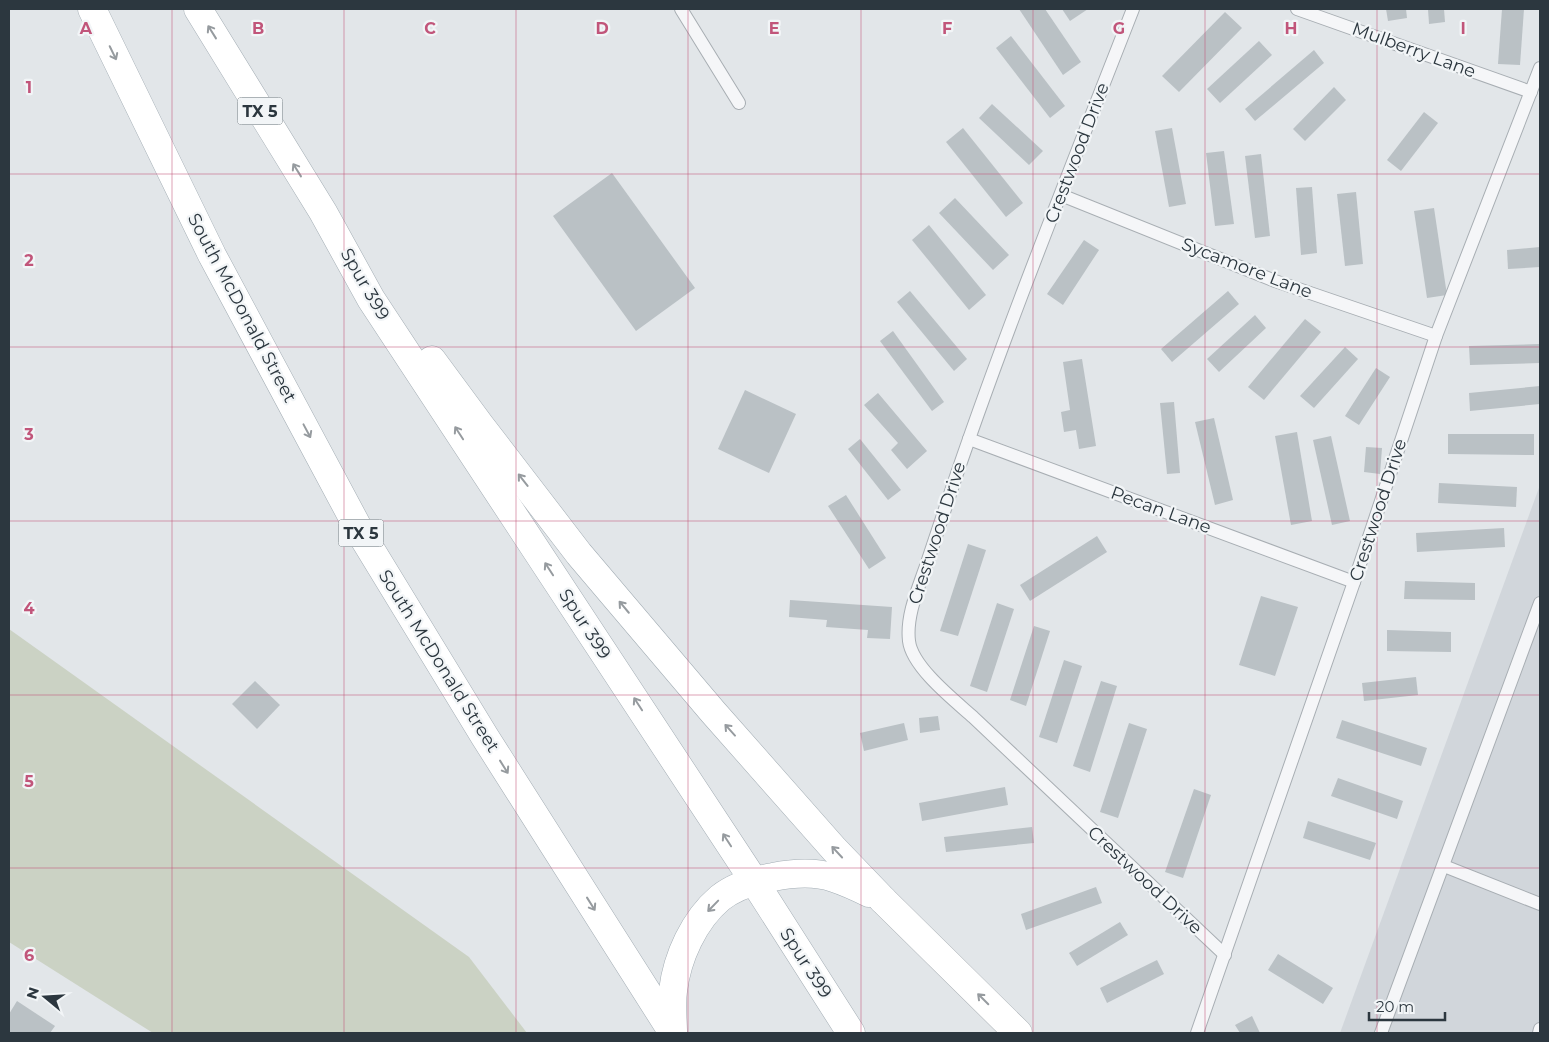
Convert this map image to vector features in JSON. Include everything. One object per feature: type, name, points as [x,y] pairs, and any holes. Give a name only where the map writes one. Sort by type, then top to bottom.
[{"type":"main road","name":"South McDonald Street","points":[[92,9],[212,255],[363,537],[485,736],[673,1033]]},
{"type":"main road","name":"TX 5","points":[[198,9],[323,212],[480,425],[579,554],[713,712],[834,849],[1018,1033]]},
{"type":"main road","name":"Spur 399","points":[[323,212],[371,299],[754,881],[851,1033]]},
{"type":"main road","points":[[673,1033],[673,992],[679,964],[690,937],[704,915],[722,897],[754,881],[787,874],[812,874],[833,877],[883,900]]},
{"type":"lane","points":[[681,9],[738,103]]},
{"type":"lane","name":"Crestwood Drive","points":[[1133,9],[968,438],[913,602],[909,643],[914,657],[945,693],[1225,955]]},
{"type":"lane","name":"Mulberry Lane","points":[[1298,9],[1531,92]]},
{"type":"lane","name":"Crestwood Drive","points":[[1197,1033],[1354,582],[1436,336],[1540,68]]},
{"type":"lane","name":"Sycamore Lane","points":[[1060,195],[1275,281],[1436,336]]},
{"type":"lane","name":"Pecan Lane","points":[[968,438],[1354,582]]},
{"type":"lane","points":[[1381,1033],[1540,603]]},
{"type":"lane","points":[[1444,866],[1540,904]]},
{"type":"lane","points":[[1538,1033],[1540,1029]]},
{"type":"shaded area","points":[[1540,485],[1540,1033],[1340,1033]]},
{"type":"shaded area","points":[[9,629],[469,957],[527,1033],[153,1033],[9,942]]},
{"type":"building","points":[[1019,9],[1045,9],[1081,62],[1063,75]]},
{"type":"building","points":[[1062,9],[1088,9],[1070,21]]},
{"type":"building","points":[[1386,9],[1406,9],[1407,18],[1388,21]]},
{"type":"building","points":[[1428,9],[1444,9],[1445,22],[1429,24]]},
{"type":"building","points":[[1502,9],[1524,9],[1520,65],[1498,64]]},
{"type":"building","points":[[1225,12],[1242,28],[1179,92],[1162,76]]},
{"type":"building","points":[[1011,36],[1065,106],[1050,118],[996,48]]},
{"type":"building","points":[[1259,41],[1272,55],[1220,103],[1207,89]]},
{"type":"building","points":[[1314,50],[1324,63],[1255,121],[1245,109]]},
{"type":"building","points":[[1334,87],[1346,100],[1305,141],[1293,129]]},
{"type":"building","points":[[992,104],[1043,151],[1029,165],[979,118]]},
{"type":"building","points":[[1424,112],[1438,123],[1401,171],[1387,160]]},
{"type":"building","points":[[963,128],[1023,203],[1006,217],[946,142]]},
{"type":"building","points":[[1172,128],[1186,204],[1169,207],[1155,131]]},
{"type":"building","points":[[1224,151],[1234,224],[1215,226],[1206,153]]},
{"type":"building","points":[[1261,154],[1270,236],[1255,238],[1245,156]]},
{"type":"building","points":[[612,173],[695,288],[636,331],[553,216]]},
{"type":"building","points":[[1312,187],[1317,253],[1301,255],[1296,188]]},
{"type":"building","points":[[1356,192],[1363,264],[1345,266],[1337,194]]},
{"type":"building","points":[[955,198],[1009,255],[993,270],[939,213]]},
{"type":"building","points":[[1434,208],[1447,295],[1427,298],[1414,211]]},
{"type":"building","points":[[929,225],[986,295],[969,310],[912,240]]},
{"type":"building","points":[[1084,240],[1099,250],[1063,305],[1047,294]]},
{"type":"building","points":[[1540,247],[1540,267],[1508,269],[1507,250]]},
{"type":"building","points":[[910,291],[967,359],[954,371],[897,302]]},
{"type":"building","points":[[1228,291],[1239,304],[1172,362],[1161,349]]},
{"type":"building","points":[[1255,315],[1266,328],[1219,372],[1207,359]]},
{"type":"building","points":[[1305,319],[1321,332],[1264,400],[1248,387]]},
{"type":"building","points":[[893,331],[944,402],[932,411],[880,341]]},
{"type":"building","points":[[1540,344],[1540,363],[1470,365],[1469,346]]},
{"type":"building","points":[[1345,347],[1358,359],[1314,408],[1300,396]]},
{"type":"building","points":[[1082,359],[1096,446],[1079,449],[1076,430],[1064,432],[1061,412],[1070,410],[1063,362]]},
{"type":"building","points":[[1376,368],[1390,377],[1359,425],[1345,416]]},
{"type":"building","points":[[1540,386],[1540,404],[1470,411],[1469,393]]},
{"type":"building","points":[[745,390],[796,414],[769,473],[718,449]]},
{"type":"building","points":[[878,393],[927,451],[907,469],[891,450],[898,443],[864,405]]},
{"type":"building","points":[[1174,402],[1180,473],[1167,474],[1160,403]]},
{"type":"building","points":[[1214,418],[1233,500],[1215,505],[1195,422]]},
{"type":"building","points":[[1297,432],[1312,521],[1291,525],[1275,436]]},
{"type":"building","points":[[1448,434],[1534,434],[1534,455],[1448,454]]},
{"type":"building","points":[[1331,436],[1350,521],[1332,525],[1313,440]]},
{"type":"building","points":[[860,439],[901,490],[888,500],[848,449]]},
{"type":"building","points":[[1366,447],[1382,448],[1380,474],[1364,472]]},
{"type":"building","points":[[1439,483],[1517,487],[1516,507],[1438,503]]},
{"type":"building","points":[[846,495],[886,558],[869,569],[828,506]]},
{"type":"building","points":[[1504,528],[1505,547],[1417,552],[1416,533]]},
{"type":"building","points":[[1097,536],[1107,552],[1030,601],[1020,585]]},
{"type":"building","points":[[968,544],[986,550],[958,636],[940,631]]},
{"type":"building","points":[[1405,581],[1475,583],[1475,600],[1404,599]]},
{"type":"building","points":[[1261,596],[1298,607],[1275,676],[1239,665]]},
{"type":"building","points":[[790,600],[892,607],[890,639],[867,638],[868,630],[826,627],[827,620],[789,617]]},
{"type":"building","points":[[997,603],[1014,609],[987,692],[970,686]]},
{"type":"building","points":[[1034,626],[1050,631],[1026,706],[1010,700]]},
{"type":"building","points":[[1387,630],[1451,632],[1451,652],[1387,651]]},
{"type":"building","points":[[1064,660],[1082,666],[1057,743],[1039,737]]},
{"type":"building","points":[[1416,677],[1418,695],[1364,701],[1362,683]]},
{"type":"building","points":[[255,681],[280,705],[257,729],[232,704]]},
{"type":"building","points":[[1101,681],[1117,686],[1090,772],[1073,766]]},
{"type":"building","points":[[938,716],[940,730],[920,733],[919,718]]},
{"type":"building","points":[[1342,720],[1427,748],[1421,766],[1336,738]]},
{"type":"building","points":[[904,723],[908,740],[864,751],[860,733]]},
{"type":"building","points":[[1129,723],[1147,729],[1118,818],[1100,812]]},
{"type":"building","points":[[1338,778],[1403,801],[1397,819],[1331,796]]},
{"type":"building","points":[[1005,787],[1008,805],[922,821],[919,803]]},
{"type":"building","points":[[1194,789],[1211,795],[1183,878],[1165,872]]},
{"type":"building","points":[[1308,821],[1376,843],[1370,860],[1303,838]]},
{"type":"building","points":[[1032,827],[1034,843],[946,852],[944,837]]},
{"type":"building","points":[[1096,887],[1102,903],[1026,930],[1021,914]]},
{"type":"building","points":[[1120,922],[1128,935],[1077,966],[1069,953]]},
{"type":"building","points":[[1278,954],[1333,988],[1323,1004],[1268,970]]},
{"type":"building","points":[[1157,960],[1164,974],[1107,1003],[1100,988]]},
{"type":"building","points":[[17,1001],[55,1026],[50,1033],[9,1033],[9,1014]]},
{"type":"building","points":[[1252,1016],[1260,1033],[1240,1033],[1235,1025]]}]
